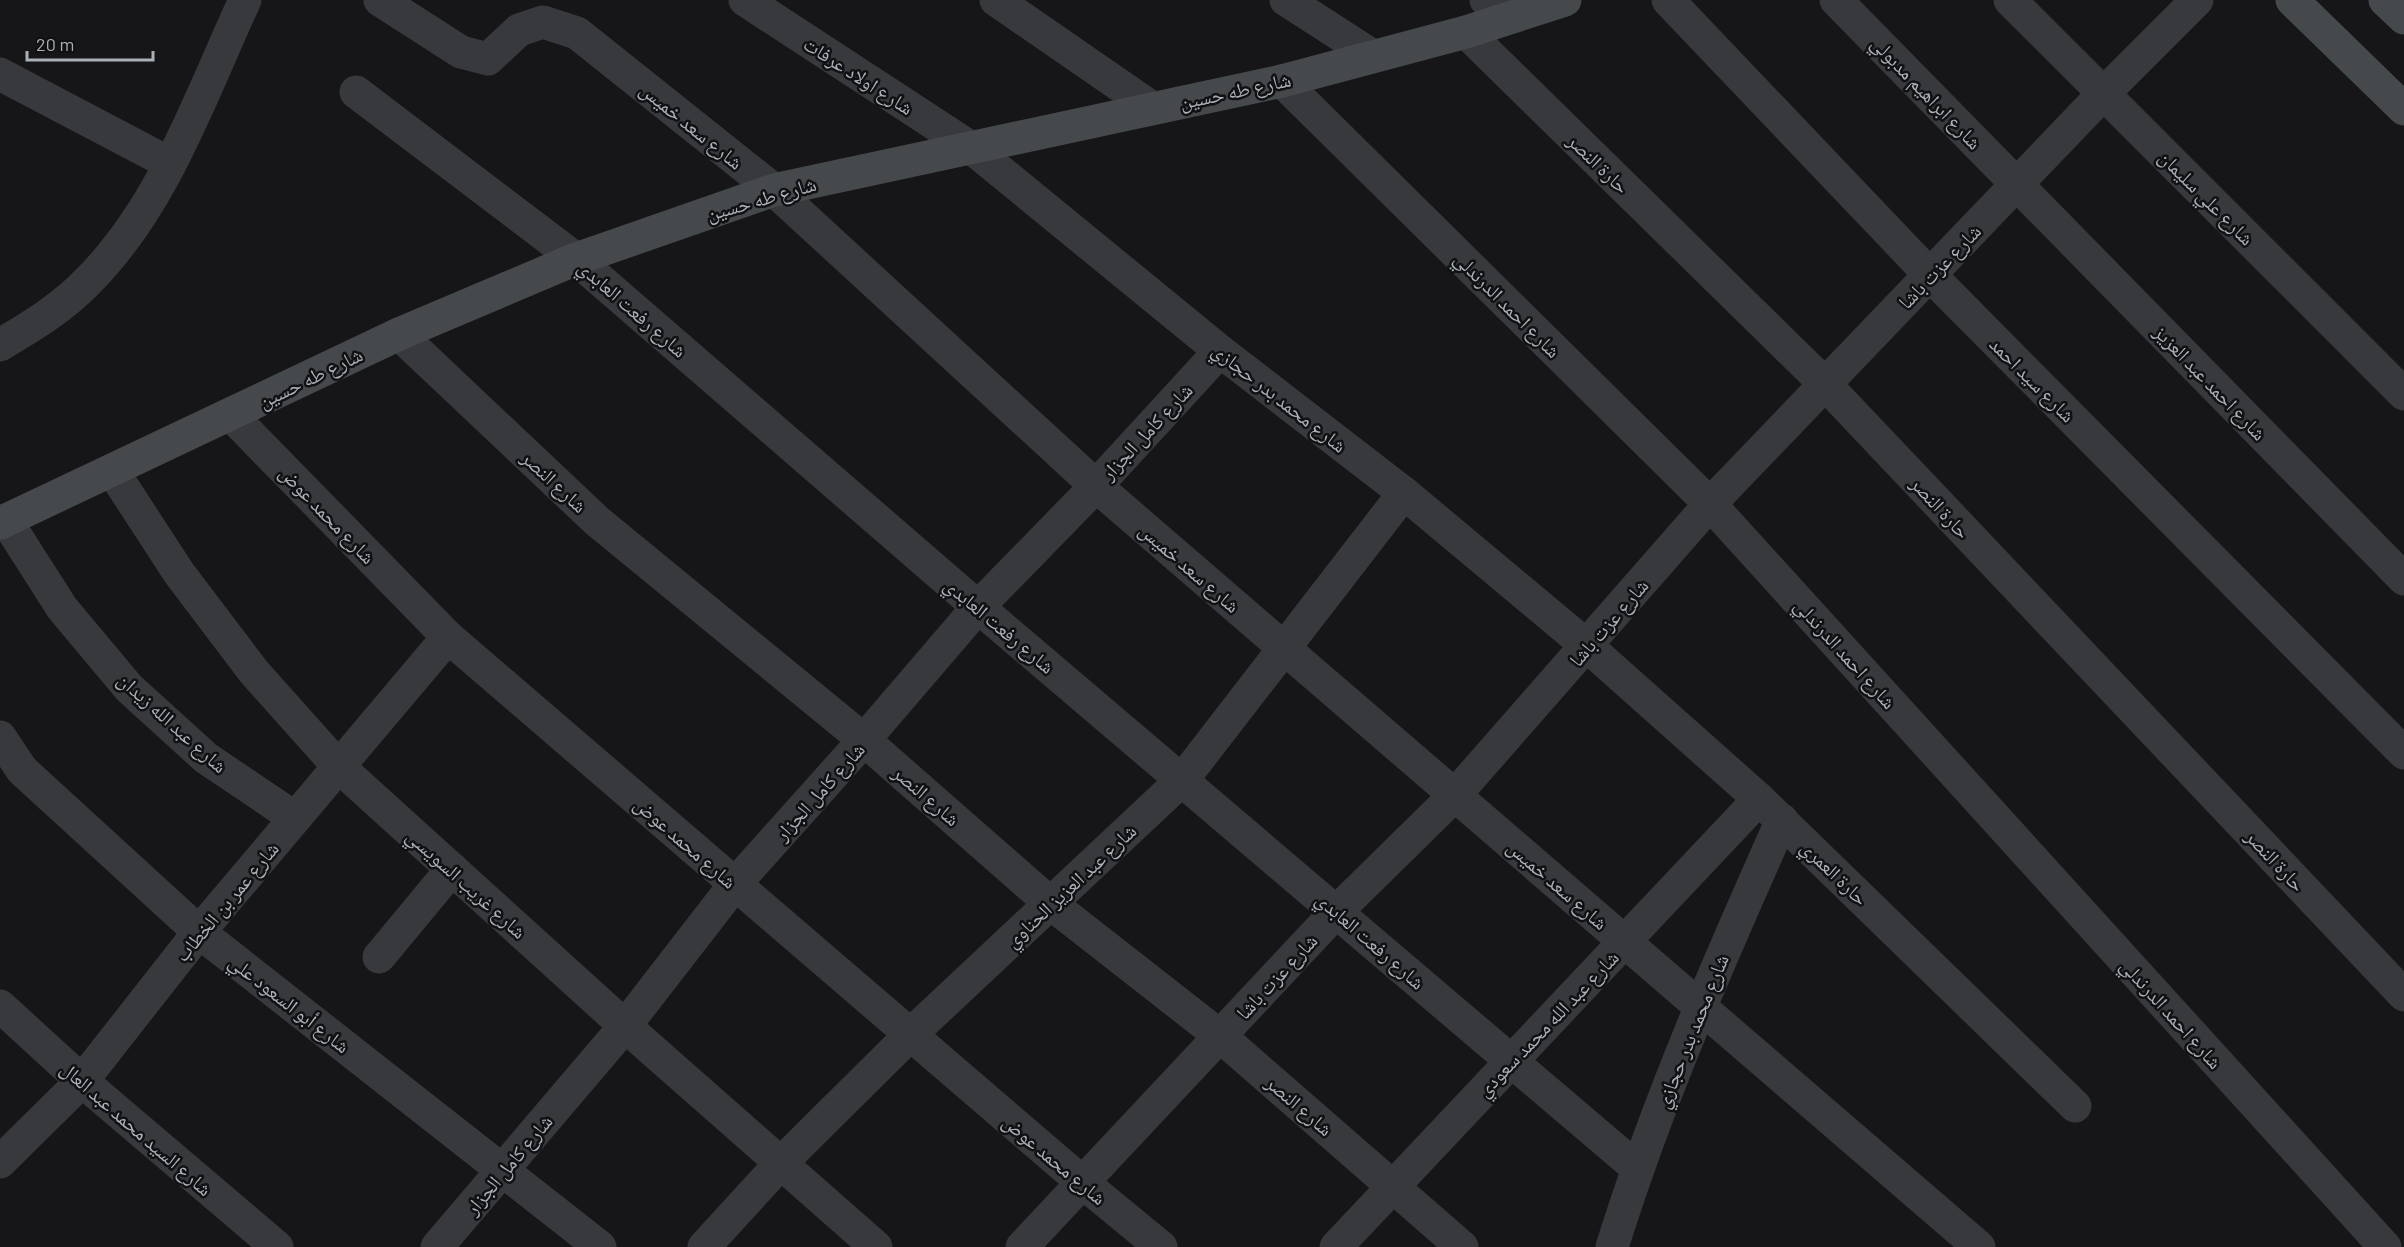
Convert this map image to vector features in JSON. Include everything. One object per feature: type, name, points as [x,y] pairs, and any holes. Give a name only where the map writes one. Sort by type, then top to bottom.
[{"type":"street","points":[[0,345],[44,320],[88,281],[120,243],[151,199],[245,0]]},
{"type":"street","name":"شارع سعد خميس","points":[[380,0],[461,52],[488,59],[519,30],[543,21],[577,33],[774,190],[1096,486],[1979,1247]]},
{"type":"street","name":"شارع اولاد عرفات","points":[[745,0],[973,149]]},
{"type":"street","points":[[996,0],[1151,108]]},
{"type":"street","points":[[1286,0],[1373,56]]},
{"type":"street","name":"شارع طه حسين","points":[[3,522],[399,334],[576,258],[774,190],[1282,81],[1466,32],[1498,9],[1565,0]]},
{"type":"street","name":"شارع سيد احمد","points":[[1668,0],[1930,275],[2404,753]]},
{"type":"street","name":"شارع ابراهيم مدبولي","points":[[1836,0],[2017,185]]},
{"type":"street","name":"شارع علي سليمان","points":[[2010,0],[2404,394]]},
{"type":"street","name":"شارع عزت باشا","points":[[1022,1247],[1336,911],[1455,795],[1710,504],[2104,93],[2197,0]]},
{"type":"street","points":[[2292,0],[2404,109]]},
{"type":"street","points":[[2385,0],[2404,18]]},
{"type":"street","name":"حارة النصر","points":[[1466,32],[1826,385],[2404,995]]},
{"type":"street","points":[[0,74],[169,163]]},
{"type":"street","name":"شارع احمد الدرندلي","points":[[1282,81],[1710,504],[2385,1247]]},
{"type":"street","name":"شارع رفعت العابدي","points":[[356,92],[576,258],[978,607],[1183,779],[1637,1168]]},
{"type":"street","name":"شارع محمد بدر حجازي","points":[[973,149],[1220,351],[1404,494],[1587,646]]},
{"type":"street","name":"شارع احمد عبد العزيز","points":[[2017,185],[2404,579]]},
{"type":"street","name":"شارع النصر","points":[[399,334],[597,521],[864,740],[1050,903],[1220,1036],[1462,1247]]},
{"type":"street","name":"شارع كامل الجزار","points":[[437,1247],[625,1026],[735,884],[864,740],[978,607],[1096,486],[1220,351]]},
{"type":"street","name":"شارع محمد عوض","points":[[231,415],[448,637],[1082,1182],[1161,1247]]},
{"type":"street","name":"شارع غريب السويسي","points":[[112,470],[178,573],[254,672],[339,766],[625,1026],[876,1247]]},
{"type":"street","name":"شارع عبد العزيز الحناوي","points":[[704,1247],[780,1164],[911,1034],[1183,779],[1404,494]]},
{"type":"street","name":"شارع عبد الله زيدان","points":[[3,522],[62,608],[129,688],[206,758],[295,818]]},
{"type":"street","name":"شارع عمر بن الخطاب","points":[[0,1162],[82,1081],[199,932],[448,637]]},
{"type":"street","name":"حارة العمري","points":[[1587,646],[1771,810],[2075,1106]]},
{"type":"street","name":"شارع أبو السعود علي","points":[[0,737],[22,770],[199,932],[600,1247]]},
{"type":"street","name":"شارع محمد بدر حجازي","points":[[1612,1247],[1637,1168],[1771,810]]},
{"type":"street","name":"شارع عبد الله محمد سعودي","points":[[1336,1247],[1625,941],[1771,810]]},
{"type":"street","points":[[379,957],[452,869]]},
{"type":"street","name":"شارع السيد محمد عبد العال","points":[[0,1006],[82,1081],[277,1247]]}]
